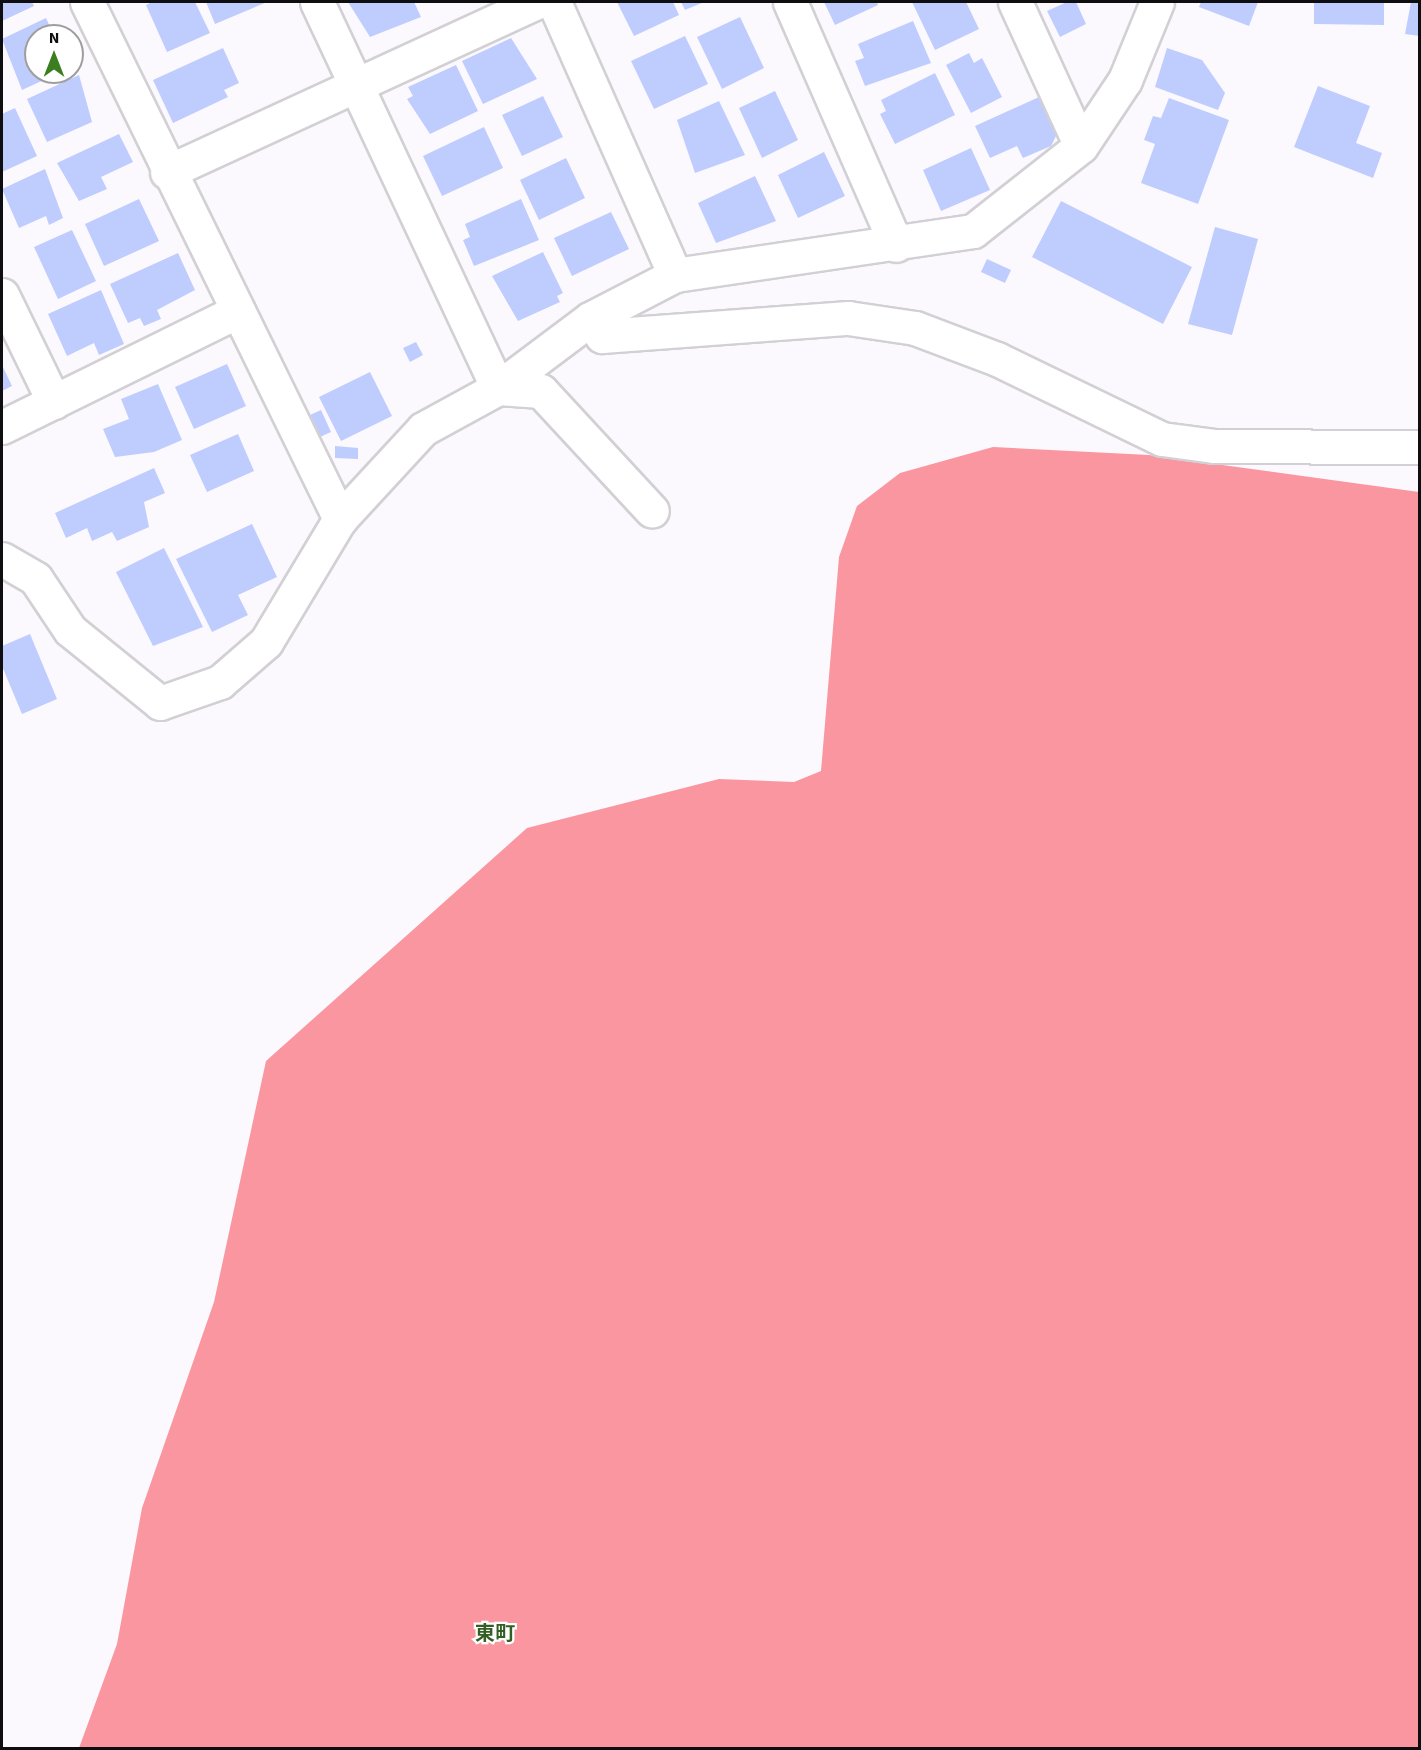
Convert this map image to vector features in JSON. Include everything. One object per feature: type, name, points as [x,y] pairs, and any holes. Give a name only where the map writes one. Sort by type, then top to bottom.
[{"type":"street","points":[[87,2],[167,172],[340,519]]},
{"type":"street","points":[[317,2],[498,388]]},
{"type":"street","points":[[167,172],[537,2]]},
{"type":"street","points":[[554,2],[675,275]]},
{"type":"street","points":[[790,2],[896,245]]},
{"type":"street","points":[[1015,2],[1081,146]]},
{"type":"street","points":[[2,559],[36,579],[70,630],[160,702],[220,682],[266,642],[340,519],[423,429],[498,388],[590,319],[675,275],[896,245],[973,231],[1081,146],[1125,80],[1156,2]]},
{"type":"street","points":[[2,295],[54,402]]},
{"type":"street","points":[[2,427],[238,311]]},
{"type":"street","points":[[590,319],[602,336],[848,318],[915,328],[997,359],[1162,439],[1214,446],[1419,447]]},
{"type":"street","points":[[498,388],[541,391],[652,511]]},
{"type":"shaded area","points":[[993,447],[1149,455],[1419,492],[1419,1748],[79,1748],[117,1644],[142,1508],[214,1302],[266,1061],[527,828],[719,779],[794,782],[821,771],[839,557],[857,506],[900,473]]},
{"type":"building","points":[[2,2],[32,2],[34,6],[2,21]]},
{"type":"building","points":[[152,2],[195,2],[210,33],[167,52],[146,5]]},
{"type":"building","points":[[206,2],[267,2],[215,24]]},
{"type":"building","points":[[348,2],[414,2],[421,17],[370,37]]},
{"type":"building","points":[[617,2],[673,2],[679,15],[634,36]]},
{"type":"building","points":[[681,2],[704,2],[685,10]]},
{"type":"building","points":[[824,2],[877,2],[878,5],[835,25]]},
{"type":"building","points":[[912,2],[966,2],[979,29],[935,50]]},
{"type":"building","points":[[1067,2],[1076,2],[1086,24],[1060,37],[1047,11]]},
{"type":"building","points":[[1201,2],[1258,2],[1249,26],[1199,7]]},
{"type":"building","points":[[1314,2],[1384,2],[1384,25],[1314,24]]},
{"type":"building","points":[[1411,2],[1420,2],[1420,36],[1405,34]]},
{"type":"building","points":[[740,17],[764,68],[722,89],[697,37]]},
{"type":"building","points":[[46,18],[49,24],[33,24]]},
{"type":"building","points":[[913,21],[931,63],[865,86],[855,61],[864,58],[858,44]]},
{"type":"building","points":[[24,28],[24,84],[35,84],[22,90],[2,39]]},
{"type":"building","points":[[685,36],[708,84],[654,109],[631,61]]},
{"type":"building","points":[[511,38],[537,79],[483,104],[462,61]]},
{"type":"building","points":[[223,48],[239,83],[224,90],[228,97],[173,123],[153,80]]},
{"type":"building","points":[[1167,48],[1202,60],[1225,93],[1218,110],[1155,87]]},
{"type":"building","points":[[969,53],[974,63],[982,58],[1002,97],[971,113],[946,65]]},
{"type":"building","points":[[456,65],[478,111],[430,134],[407,99],[413,96],[408,87]]},
{"type":"building","points":[[935,73],[955,115],[895,144],[880,114],[886,111],[881,100]]},
{"type":"building","points":[[60,84],[81,84],[92,122],[47,142],[27,99]]},
{"type":"building","points":[[1318,86],[1370,106],[1356,143],[1382,153],[1373,178],[1294,147]]},
{"type":"building","points":[[775,91],[798,140],[762,158],[739,108]]},
{"type":"building","points":[[543,96],[563,137],[522,156],[502,115]]},
{"type":"building","points":[[1039,97],[1057,134],[1051,146],[1023,158],[1017,146],[990,158],[975,126]]},
{"type":"building","points":[[1169,98],[1229,120],[1198,204],[1141,183],[1155,144],[1144,140],[1153,116],[1161,118]]},
{"type":"building","points":[[719,101],[745,155],[695,173],[677,120]]},
{"type":"building","points":[[15,108],[37,156],[2,172],[2,114]]},
{"type":"building","points":[[484,127],[503,168],[442,196],[423,156]]},
{"type":"building","points":[[119,134],[133,162],[101,177],[107,189],[79,201],[57,163]]},
{"type":"building","points":[[971,148],[990,190],[941,211],[923,170]]},
{"type":"building","points":[[824,152],[845,196],[798,218],[778,175]]},
{"type":"building","points":[[566,158],[585,198],[539,220],[520,180]]},
{"type":"building","points":[[45,169],[63,218],[49,225],[46,216],[19,228],[2,189]]},
{"type":"building","points":[[755,176],[776,221],[716,243],[698,203]]},
{"type":"building","points":[[139,199],[159,241],[104,266],[85,224]]},
{"type":"building","points":[[521,199],[539,240],[474,266],[463,240],[470,237],[465,224]]},
{"type":"building","points":[[1061,201],[1192,267],[1163,324],[1032,257]]},
{"type":"building","points":[[611,212],[629,249],[572,276],[554,238]]},
{"type":"building","points":[[1215,227],[1258,239],[1232,335],[1188,324]]},
{"type":"building","points":[[72,230],[96,281],[58,299],[34,247]]},
{"type":"building","points":[[543,252],[563,293],[557,296],[560,302],[518,321],[492,276]]},
{"type":"building","points":[[178,253],[195,290],[157,310],[161,319],[144,326],[140,318],[128,323],[110,284]]},
{"type":"building","points":[[987,259],[1011,270],[1005,283],[981,272]]},
{"type":"building","points":[[101,290],[124,344],[99,355],[94,343],[67,356],[48,314]]},
{"type":"building","points":[[416,342],[423,355],[410,362],[403,348]]},
{"type":"building","points":[[227,364],[246,406],[194,429],[175,387]]},
{"type":"building","points":[[2,365],[12,386],[2,391]]},
{"type":"building","points":[[370,372],[392,416],[341,441],[319,397]]},
{"type":"building","points":[[158,384],[182,440],[154,452],[115,457],[103,429],[129,419],[121,399]]},
{"type":"building","points":[[321,410],[331,432],[320,437],[310,415]]},
{"type":"building","points":[[238,434],[254,471],[207,492],[190,455]]},
{"type":"building","points":[[335,446],[358,448],[358,459],[335,458]]},
{"type":"building","points":[[154,468],[165,493],[144,502],[149,527],[117,541],[112,532],[92,541],[87,528],[66,538],[55,513]]},
{"type":"building","points":[[252,524],[277,577],[238,595],[248,615],[212,632],[176,559]]},
{"type":"building","points":[[164,548],[203,627],[153,646],[116,572]]},
{"type":"building","points":[[30,634],[57,699],[22,714],[2,666],[2,646]]},
{"type":"district","name":"東町","points":[[495,1634]]}]
